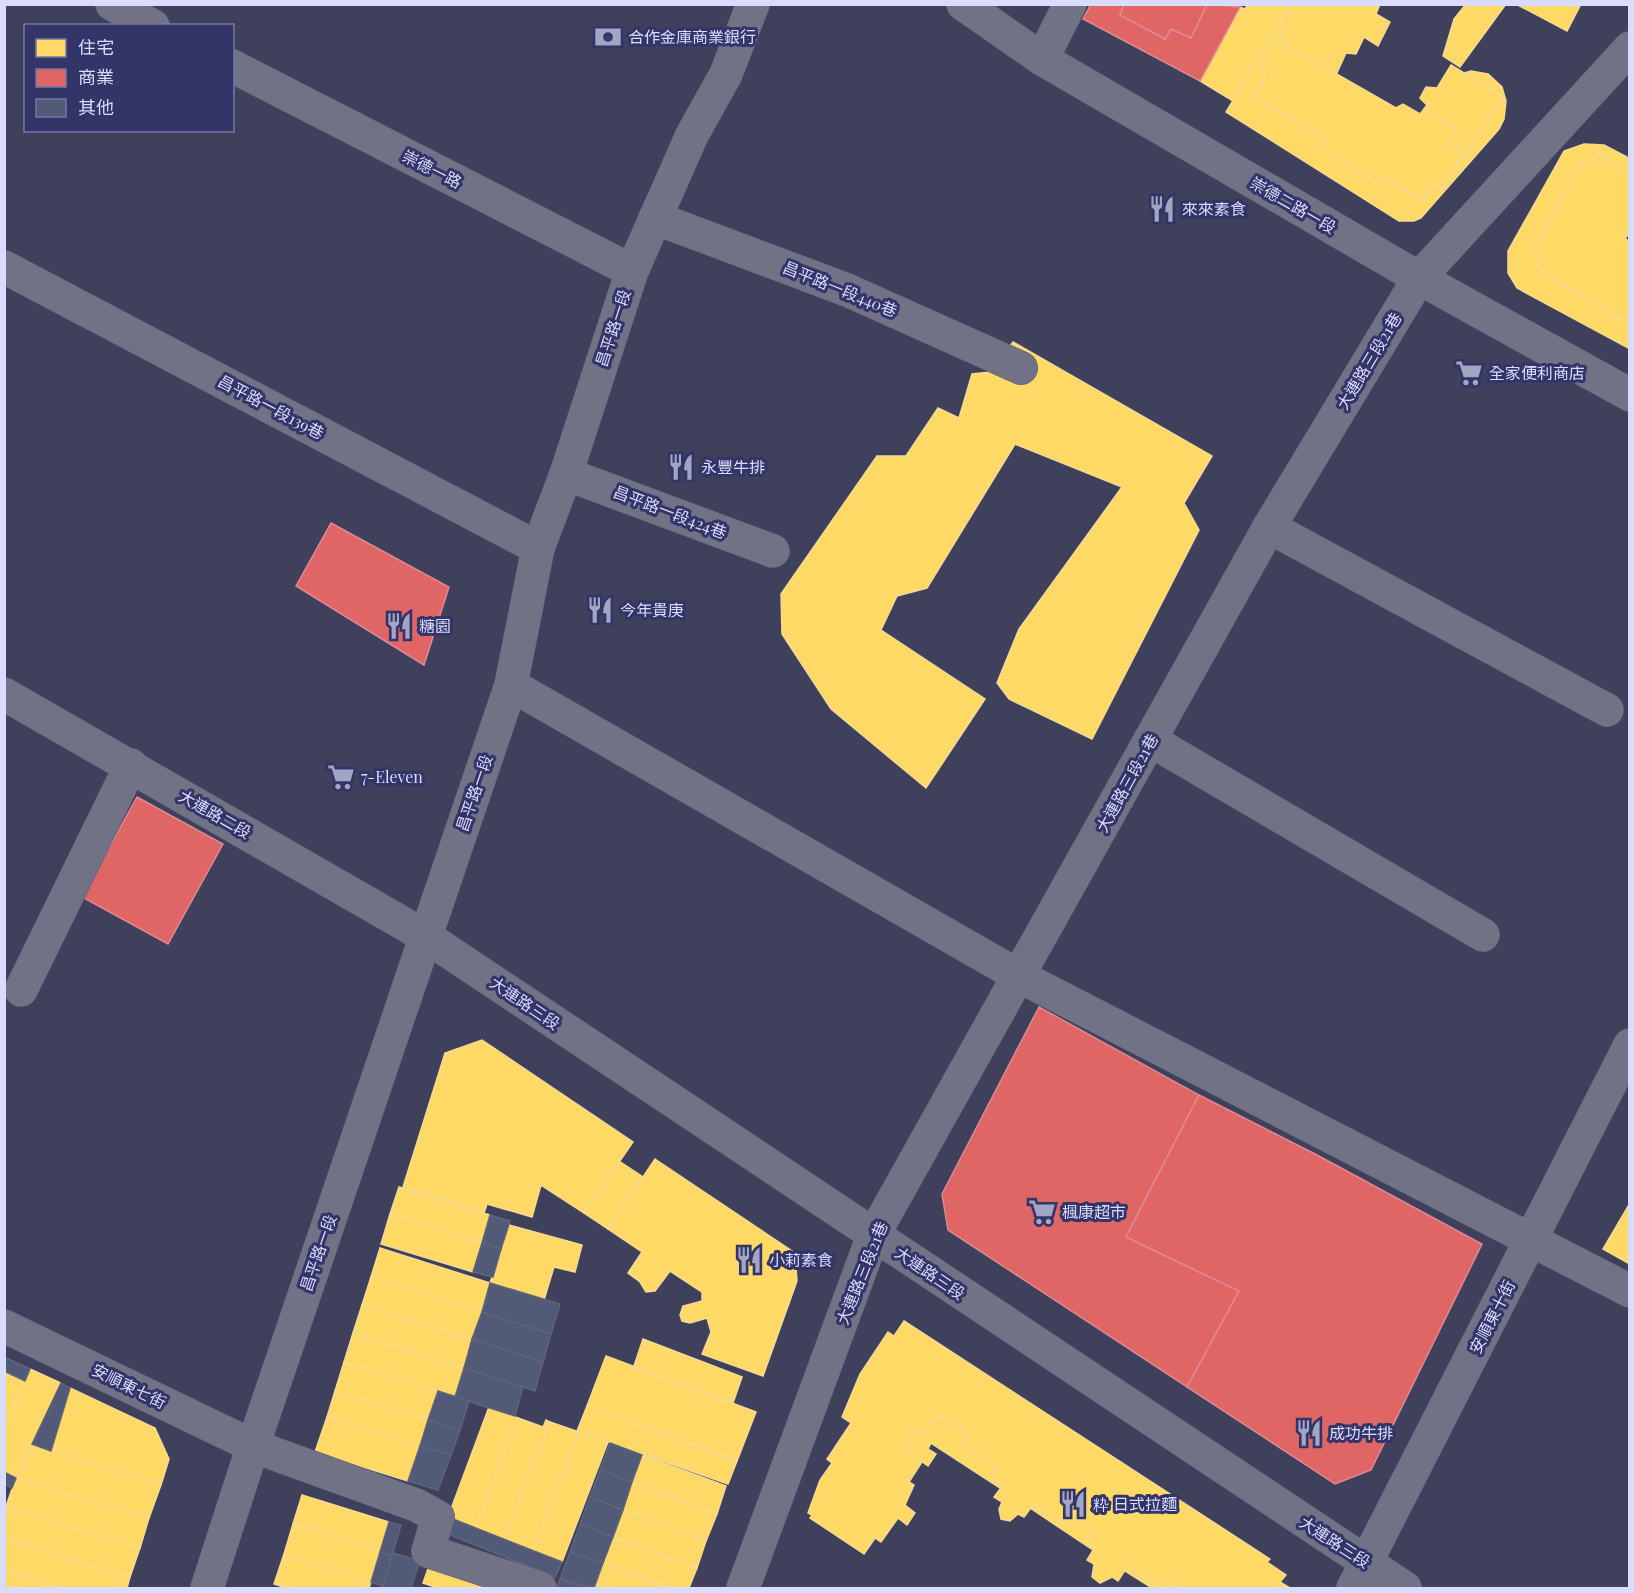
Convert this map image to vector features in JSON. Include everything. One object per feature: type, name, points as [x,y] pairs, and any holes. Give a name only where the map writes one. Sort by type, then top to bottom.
[{"type":"street","points":[[112,4],[149,24]]},
{"type":"street","name":"昌平路一段","points":[[207,1588],[425,936],[512,685],[538,548],[566,474],[632,271],[692,135],[726,74],[753,4]]},
{"type":"street","name":"崇德二路一段","points":[[963,4],[1042,59],[1419,278],[1629,395]]},
{"type":"street","points":[[1042,59],[1070,4]]},
{"type":"street","name":"大連路三段21巷","points":[[743,1588],[873,1236],[1269,527],[1419,278],[1629,48]]},
{"type":"street","name":"崇德一路","points":[[234,67],[632,271]]},
{"type":"street","name":"昌平路一段440巷","points":[[655,218],[847,290],[1021,368]]},
{"type":"street","name":"昌平路一段139巷","points":[[4,267],[538,548]]},
{"type":"street","name":"昌平路一段424巷","points":[[566,474],[773,551]]},
{"type":"street","points":[[1269,527],[1606,710]]},
{"type":"street","points":[[512,685],[1019,976],[1530,1242],[1629,1291]]},
{"type":"street","name":"大連路二段","points":[[4,694],[425,936]]},
{"type":"street","points":[[1150,740],[1483,935]]},
{"type":"street","points":[[21,990],[130,765]]},
{"type":"street","name":"大連路三段","points":[[425,936],[873,1236],[1360,1576],[1405,1588]]},
{"type":"street","name":"安順東十街","points":[[1360,1576],[1629,1045]]},
{"type":"street","name":"安順東七街","points":[[4,1326],[253,1446],[416,1505],[438,1516],[428,1551],[540,1588]]},
{"type":"building: 住宅","points":[[1248,4],[1290,4],[1233,101],[1200,81],[1240,7],[1245,9]]},
{"type":"building: 住宅","points":[[1290,4],[1380,4],[1376,14],[1390,22],[1378,46],[1364,37],[1356,54],[1346,53],[1336,75],[1279,42],[1293,16],[1286,12]]},
{"type":"building: 住宅","points":[[1466,4],[1506,4],[1460,67],[1443,56],[1454,19]]},
{"type":"building: 住宅","points":[[1516,4],[1581,4],[1567,31]]},
{"type":"building: 住宅","points":[[1286,12],[1293,16],[1259,72],[1266,76],[1254,96],[1324,139],[1319,147],[1382,185],[1387,178],[1422,201],[1433,183],[1442,189],[1503,97],[1464,73],[1471,71],[1488,74],[1502,87],[1506,101],[1504,119],[1499,129],[1421,218],[1414,221],[1399,221],[1226,112]]},
{"type":"building: 住宅","points":[[1277,40],[1396,108],[1403,104],[1420,114],[1424,109],[1457,129],[1449,143],[1465,152],[1442,189],[1433,183],[1422,201],[1387,178],[1382,185],[1319,147],[1324,139],[1254,96],[1266,76],[1259,72]]},
{"type":"building: 住宅","points":[[1451,65],[1503,97],[1467,154],[1449,143],[1457,129],[1424,109],[1427,105],[1420,98],[1426,87],[1437,88]]},
{"type":"building: 住宅","points":[[1584,144],[1604,145],[1627,157],[1630,170],[1596,153],[1590,164],[1582,160],[1534,250],[1541,254],[1536,264],[1543,268],[1542,273],[1630,323],[1630,349],[1517,288],[1508,273],[1508,251],[1564,151]]},
{"type":"building: 住宅","points":[[1596,153],[1630,170],[1630,231],[1625,239],[1630,241],[1630,323],[1542,273],[1543,268],[1536,264],[1541,254],[1534,250],[1582,160],[1590,164]]},
{"type":"building: 住宅","points":[[1013,342],[1212,456],[1184,503],[1199,530],[1092,739],[1009,699],[997,683],[1019,629],[1122,487],[1015,444],[927,588],[897,596],[881,630],[985,699],[926,788],[831,709],[782,634],[781,594],[877,456],[906,456],[938,408],[959,418],[972,374],[991,372]]},
{"type":"building: 住宅","points":[[482,1040],[633,1142],[584,1213],[541,1185],[532,1217],[487,1204],[484,1213],[403,1187],[445,1053]]},
{"type":"building: 住宅","points":[[655,1159],[795,1253],[797,1281],[763,1376],[702,1354],[711,1332],[707,1318],[690,1323],[682,1321],[680,1315],[683,1306],[702,1301],[702,1292],[670,1271],[655,1291],[646,1292],[640,1282],[628,1273],[642,1252],[608,1229]]},
{"type":"building: 住宅","points":[[619,1161],[643,1177],[608,1229],[584,1213]]},
{"type":"building: 住宅","points":[[399,1187],[490,1215],[482,1243],[390,1214]]},
{"type":"building: 住宅","points":[[1630,1203],[1630,1261],[1628,1263],[1603,1249]]},
{"type":"building: 住宅","points":[[390,1214],[482,1243],[473,1272],[381,1244]]},
{"type":"building: 住宅","points":[[509,1225],[582,1245],[575,1272],[554,1267],[544,1300],[490,1283]]},
{"type":"building: 住宅","points":[[380,1248],[490,1283],[482,1312],[371,1277]]},
{"type":"building: 住宅","points":[[371,1277],[482,1312],[472,1339],[362,1305]]},
{"type":"building: 住宅","points":[[362,1305],[472,1339],[464,1368],[353,1333]]},
{"type":"building: 住宅","points":[[904,1321],[1270,1559],[1267,1562],[1286,1575],[1280,1582],[1290,1588],[1178,1588],[1162,1578],[1156,1586],[1127,1567],[1118,1581],[1112,1577],[1100,1583],[1092,1577],[1094,1564],[1087,1560],[1095,1547],[1087,1541],[1091,1531],[1069,1515],[1062,1523],[1033,1505],[1024,1517],[1018,1514],[1010,1521],[1001,1519],[999,1509],[1002,1502],[994,1497],[1003,1485],[992,1478],[997,1470],[963,1445],[969,1435],[938,1415],[923,1436],[914,1430],[903,1448],[922,1462],[909,1482],[914,1485],[905,1505],[915,1513],[907,1525],[898,1518],[881,1542],[875,1538],[864,1554],[810,1518],[812,1515],[808,1513],[820,1480],[832,1463],[827,1459],[851,1423],[842,1417],[860,1374],[888,1332],[894,1336]]},
{"type":"building: 住宅","points":[[353,1333],[464,1368],[455,1397],[344,1362]]},
{"type":"building: 住宅","points":[[643,1339],[742,1377],[733,1403],[634,1366]]},
{"type":"building: 住宅","points":[[606,1356],[756,1412],[737,1461],[587,1406]]},
{"type":"building: 住宅","points":[[344,1362],[438,1391],[428,1420],[335,1391]]},
{"type":"building: 住宅","points":[[30,1369],[61,1383],[16,1478],[4,1472],[4,1425]]},
{"type":"building: 住宅","points":[[4,1371],[25,1381],[4,1425]]},
{"type":"building: 住宅","points":[[70,1388],[155,1428],[169,1459],[161,1485],[51,1451]]},
{"type":"building: 住宅","points":[[335,1391],[428,1420],[420,1446],[327,1417]]},
{"type":"building: 住宅","points":[[587,1406],[737,1461],[728,1484],[577,1431]]},
{"type":"building: 住宅","points":[[489,1407],[518,1418],[475,1528],[448,1517]]},
{"type":"building: 住宅","points":[[938,1415],[969,1435],[963,1445],[997,1470],[992,1478],[1003,1485],[1000,1488],[931,1443],[928,1449],[936,1454],[928,1466],[903,1448],[914,1430],[923,1436]]},
{"type":"building: 住宅","points":[[327,1417],[420,1446],[408,1481],[315,1452]]},
{"type":"building: 住宅","points":[[518,1418],[543,1427],[546,1420],[550,1422],[504,1540],[475,1528]]},
{"type":"building: 住宅","points":[[550,1422],[579,1432],[533,1551],[504,1540]]},
{"type":"building: 住宅","points":[[579,1432],[608,1442],[562,1562],[533,1551]]},
{"type":"building: 住宅","points":[[32,1444],[161,1485],[149,1518],[16,1478]]},
{"type":"building: 住宅","points":[[642,1455],[726,1486],[717,1514],[632,1482]]},
{"type":"building: 住宅","points":[[16,1478],[149,1518],[140,1548],[6,1506]]},
{"type":"building: 住宅","points":[[632,1482],[717,1514],[706,1541],[623,1510]]},
{"type":"building: 住宅","points":[[302,1495],[389,1522],[380,1552],[293,1524]]},
{"type":"building: 住宅","points":[[1033,1505],[1062,1523],[1069,1515],[1091,1531],[1087,1541],[1095,1547],[1093,1550],[1030,1508]]},
{"type":"building: 住宅","points":[[6,1506],[140,1548],[130,1577],[4,1538]]},
{"type":"building: 住宅","points":[[623,1510],[706,1541],[697,1568],[613,1537]]},
{"type":"building: 住宅","points":[[293,1524],[380,1552],[371,1582],[284,1554]]},
{"type":"building: 住宅","points":[[613,1537],[697,1568],[689,1588],[670,1588],[603,1563]]},
{"type":"building: 住宅","points":[[4,1538],[130,1577],[127,1588],[62,1588],[4,1570]]},
{"type":"building: 住宅","points":[[284,1554],[371,1582],[369,1588],[287,1588],[274,1584]]},
{"type":"building: 住宅","points":[[603,1563],[670,1588],[594,1588]]},
{"type":"building: 住宅","points":[[429,1566],[491,1588],[438,1588],[423,1583]]},
{"type":"building: 住宅","points":[[1127,1567],[1156,1586],[1162,1578],[1178,1588],[1152,1588],[1125,1571]]},
{"type":"building: 住宅","points":[[4,1570],[62,1588],[4,1588]]},
{"type":"building: 商業","points":[[1091,4],[1124,4],[1120,15],[1165,39],[1171,29],[1191,38],[1207,4],[1240,7],[1200,81],[1083,19]]},
{"type":"building: 商業","points":[[1124,4],[1207,4],[1191,38],[1171,29],[1165,39],[1120,15]]},
{"type":"building: 商業","name":"糖園","points":[[331,523],[449,587],[424,665],[296,586]]},
{"type":"building: 商業","points":[[137,797],[223,844],[168,944],[82,897]]},
{"type":"building: 商業","name":"楓康超市","points":[[1039,1007],[1199,1095],[1126,1237],[1239,1291],[1187,1387],[948,1230],[942,1194]]},
{"type":"building: 商業","points":[[1199,1095],[1317,1155],[1482,1244],[1371,1470],[1335,1484],[1187,1387],[1239,1291],[1126,1237]]},
{"type":"building: 其他","points":[[490,1215],[510,1221],[501,1249],[482,1243]]},
{"type":"building: 其他","points":[[482,1243],[501,1249],[493,1277],[473,1272]]},
{"type":"building: 其他","points":[[490,1283],[560,1304],[551,1334],[482,1312]]},
{"type":"building: 其他","points":[[482,1312],[551,1334],[543,1362],[472,1339]]},
{"type":"building: 其他","points":[[472,1339],[543,1362],[535,1391],[464,1368]]},
{"type":"building: 其他","points":[[4,1357],[30,1369],[25,1381],[4,1371]]},
{"type":"building: 其他","points":[[464,1368],[523,1387],[515,1416],[455,1397]]},
{"type":"building: 其他","points":[[61,1383],[70,1388],[51,1451],[32,1444]]},
{"type":"building: 其他","points":[[438,1391],[469,1401],[460,1430],[428,1420]]},
{"type":"building: 其他","points":[[428,1420],[460,1430],[451,1455],[420,1446]]},
{"type":"building: 其他","points":[[610,1443],[642,1455],[632,1482],[600,1470]]},
{"type":"building: 其他","points":[[420,1446],[451,1455],[438,1490],[408,1481]]},
{"type":"building: 其他","points":[[600,1470],[632,1482],[623,1510],[590,1497]]},
{"type":"building: 其他","points":[[4,1472],[16,1478],[12,1488],[4,1484]]},
{"type":"building: 其他","points":[[590,1497],[623,1510],[613,1537],[580,1524]]},
{"type":"building: 其他","points":[[448,1517],[562,1562],[555,1577],[443,1532]]},
{"type":"building: 其他","points":[[389,1522],[401,1525],[392,1556],[380,1552]]},
{"type":"building: 其他","points":[[580,1524],[613,1537],[603,1563],[570,1552]]},
{"type":"building: 其他","points":[[380,1552],[392,1556],[383,1586],[371,1582]]},
{"type":"building: 其他","points":[[570,1552],[603,1563],[594,1588],[560,1579]]},
{"type":"building: 其他","points":[[393,1553],[420,1561],[411,1588],[382,1588]]},
{"type":"building: 其他","points":[[560,1579],[586,1588],[557,1588]]},
{"type":"place","name":"合作金庫商業銀行","points":[[608,37]]},
{"type":"place","name":"來來素食","points":[[1162,209]]},
{"type":"place","name":"全家便利商店","points":[[1469,373]]},
{"type":"place","name":"永豐牛排","points":[[681,467]]},
{"type":"place","name":"今年貴庚","points":[[600,610]]},
{"type":"place","name":"糖園","points":[[399,626]]},
{"type":"place","name":"7-Eleven","points":[[341,777]]},
{"type":"place","name":"楓康超市","points":[[1042,1212]]},
{"type":"place","name":"小莉素食","points":[[749,1260]]},
{"type":"place","name":"成功牛排","points":[[1309,1433]]},
{"type":"place","name":"粋 日式拉麵","points":[[1073,1504]]}]
